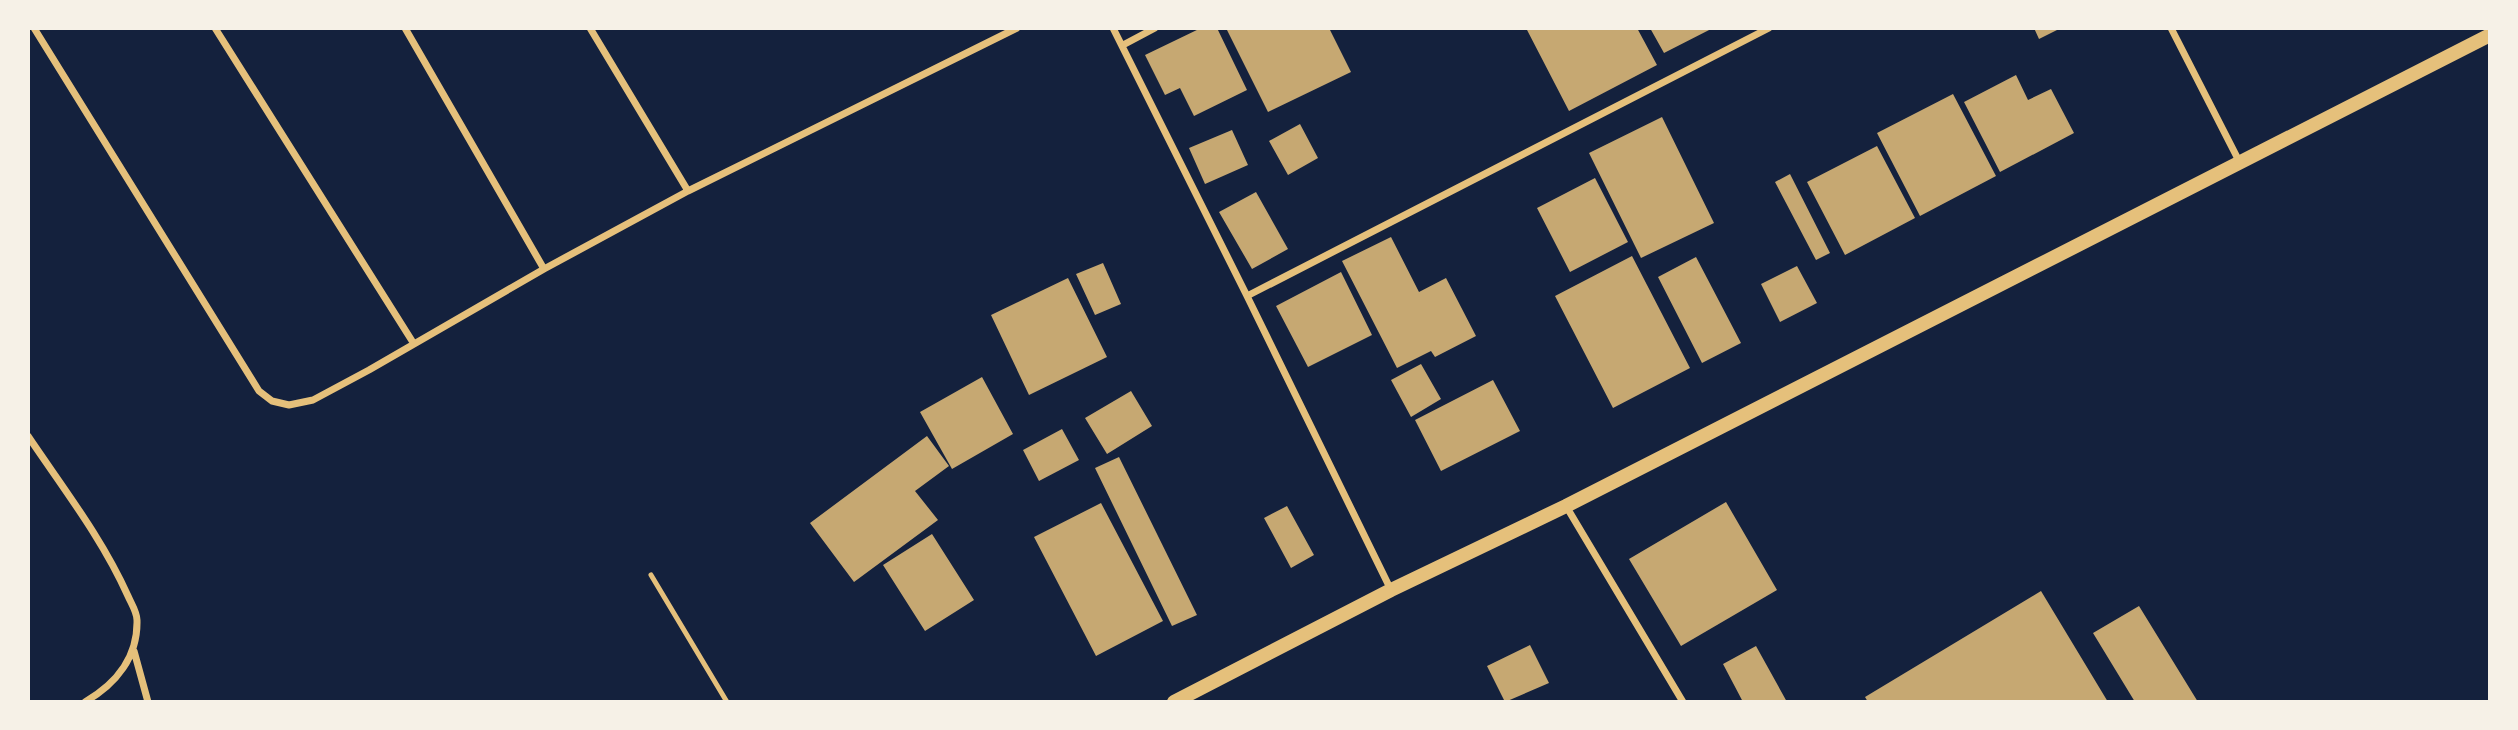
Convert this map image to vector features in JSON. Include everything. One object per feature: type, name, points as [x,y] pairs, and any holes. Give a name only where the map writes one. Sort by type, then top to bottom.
[{"type":"main road","points":[[1174,702],[1391,590],[1566,506],[2490,35]]},
{"type":"street","points":[[34,28],[259,391],[272,401],[289,405],[313,400],[688,191],[1017,28]]},
{"type":"street","points":[[215,28],[414,345]]},
{"type":"street","points":[[405,28],[544,269]]},
{"type":"street","points":[[590,28],[688,191]]},
{"type":"street","points":[[1113,28],[1391,590]]},
{"type":"street","points":[[1123,45],[1154,28]]},
{"type":"street","points":[[1247,296],[1769,28]]},
{"type":"street","points":[[2171,28],[2239,162]]},
{"type":"street","points":[[28,436],[112,561],[138,618],[134,651],[148,702]]},
{"type":"street","points":[[1566,506],[1683,702]]},
{"type":"street","points":[[85,702],[98,695],[121,671],[134,651]]},
{"type":"lane","points":[[651,575],[727,702]]},
{"type":"building","points":[[1201,28],[1217,28],[1247,90],[1194,116],[1180,88],[1165,95],[1145,55]]},
{"type":"building","points":[[1226,28],[1329,28],[1351,72],[1268,112]]},
{"type":"building","points":[[1526,28],[1637,28],[1657,65],[1569,111]]},
{"type":"building","points":[[1650,28],[1713,28],[1664,53]]},
{"type":"building","points":[[2034,28],[2061,28],[2039,39]]},
{"type":"building","points":[[2016,75],[2028,100],[2051,89],[2074,133],[2000,172],[1964,102]]},
{"type":"building","points":[[1953,94],[1996,176],[1920,216],[1877,133]]},
{"type":"building","points":[[1662,117],[1714,223],[1641,258],[1589,153]]},
{"type":"building","points":[[1300,124],[1318,158],[1288,175],[1269,141]]},
{"type":"building","points":[[1232,130],[1248,165],[1205,184],[1189,148]]},
{"type":"building","points":[[1877,146],[1915,218],[1845,255],[1807,182]]},
{"type":"building","points":[[1790,174],[1830,253],[1816,260],[1775,182]]},
{"type":"building","points":[[1595,178],[1628,242],[1570,272],[1537,208]]},
{"type":"building","points":[[1256,192],[1288,249],[1252,269],[1219,212]]},
{"type":"building","points":[[1391,237],[1419,292],[1446,278],[1476,336],[1435,357],[1431,351],[1397,368],[1342,261]]},
{"type":"building","points":[[1632,256],[1690,368],[1613,408],[1555,296]]},
{"type":"building","points":[[1696,257],[1741,343],[1702,363],[1658,277]]},
{"type":"building","points":[[1103,263],[1121,304],[1095,315],[1076,274]]},
{"type":"building","points":[[1797,266],[1817,303],[1780,322],[1761,284]]},
{"type":"building","points":[[1341,272],[1372,335],[1308,367],[1276,306]]},
{"type":"building","points":[[1068,278],[1107,357],[1029,395],[991,315]]},
{"type":"building","points":[[1421,364],[1441,399],[1411,417],[1391,380]]},
{"type":"building","points":[[982,377],[1013,434],[952,469],[920,412]]},
{"type":"building","points":[[1493,380],[1520,431],[1441,471],[1415,420]]},
{"type":"building","points":[[1131,391],[1152,426],[1107,454],[1085,418]]},
{"type":"building","points":[[1062,429],[1079,460],[1039,481],[1023,450]]},
{"type":"building","points":[[927,436],[949,466],[915,491],[938,520],[854,582],[810,523]]},
{"type":"building","points":[[1119,457],[1197,615],[1172,626],[1095,468]]},
{"type":"building","points":[[1726,502],[1777,590],[1681,646],[1629,559]]},
{"type":"building","points":[[1101,503],[1163,621],[1096,656],[1034,537]]},
{"type":"building","points":[[1287,506],[1314,555],[1291,568],[1264,518]]},
{"type":"building","points":[[932,534],[974,600],[925,631],[883,565]]},
{"type":"building","points":[[2041,591],[2108,702],[1868,702],[1865,697]]},
{"type":"building","points":[[2139,606],[2198,702],[2135,702],[2093,633]]},
{"type":"building","points":[[1530,645],[1549,683],[1505,702],[1487,666]]},
{"type":"building","points":[[1756,646],[1787,702],[1743,702],[1723,664]]}]
